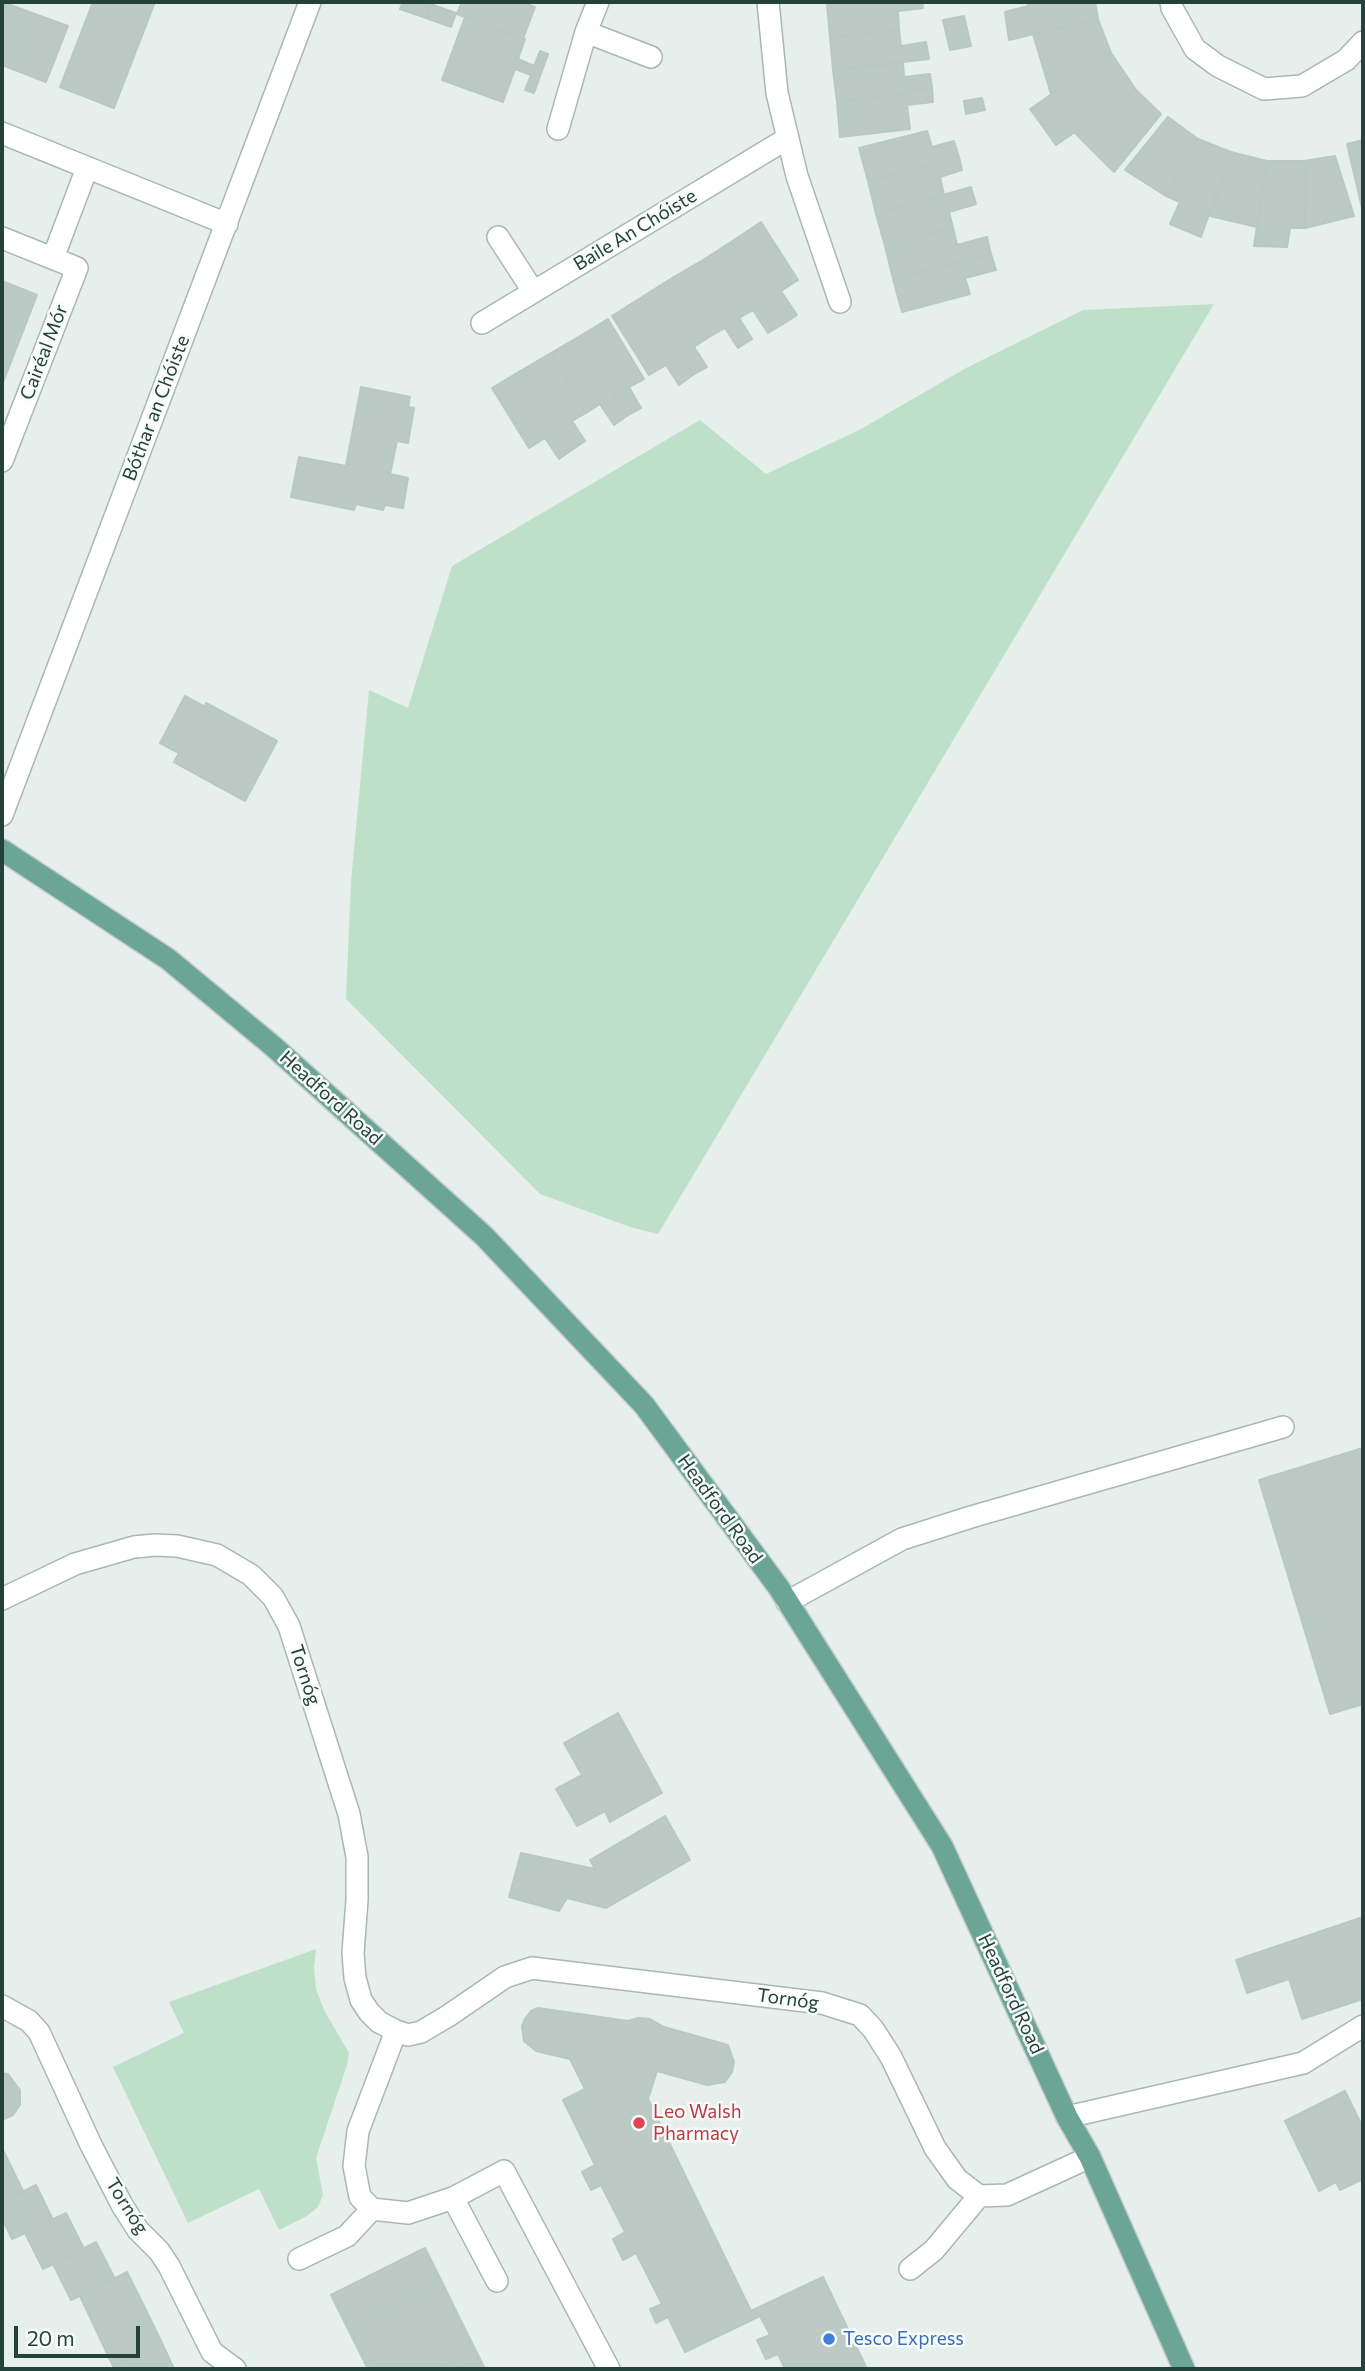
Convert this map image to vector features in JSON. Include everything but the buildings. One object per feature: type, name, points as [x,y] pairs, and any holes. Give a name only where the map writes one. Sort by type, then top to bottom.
[{"type":"main road","name":"Headford Road","points":[[2,850],[168,959],[274,1046],[485,1236],[644,1405],[788,1602],[942,1846],[1068,2117],[1090,2157],[1184,2369]]},
{"type":"street","name":"Bóthar an Chóiste","points":[[2,815],[310,2]]},
{"type":"street","points":[[558,129],[586,32],[598,2]]},
{"type":"street","points":[[768,2],[776,93],[797,176],[840,302]]},
{"type":"street","points":[[1171,2],[1195,49],[1218,66],[1264,89],[1302,86],[1346,60],[1363,42]]},
{"type":"street","points":[[586,32],[651,58]]},
{"type":"street","points":[[2,133],[227,224]]},
{"type":"street","name":"Baile An Chóiste","points":[[482,323],[788,138]]},
{"type":"street","points":[[52,258],[87,168]]},
{"type":"street","points":[[498,237],[533,291]]},
{"type":"street","name":"Cairéal Mór","points":[[2,238],[77,268],[2,461]]},
{"type":"street","points":[[788,1602],[902,1539],[1283,1427]]},
{"type":"street","name":"Tornóg","points":[[2,1599],[75,1564],[134,1547],[155,1545],[177,1546],[218,1555],[251,1574],[274,1597],[289,1626],[349,1814],[357,1857],[355,1978],[361,2000],[379,2022],[396,2032],[408,2035],[421,2032],[505,1977],[531,1968],[822,2003],[860,2015],[873,2029],[891,2057],[935,2148],[957,2179],[979,2196]]},
{"type":"street","name":"Tornóg","points":[[2,2006],[29,2021],[39,2032],[122,2205],[138,2230],[159,2251],[169,2266],[212,2352],[235,2369]]},
{"type":"street","points":[[1068,2117],[1303,2063],[1363,2026]]},
{"type":"street","points":[[396,2032],[362,2115],[355,2148],[356,2183],[360,2197],[372,2209],[408,2213],[453,2198],[504,2171],[609,2369]]},
{"type":"street","points":[[910,2269],[934,2250],[979,2196],[1007,2195],[1090,2157]]},
{"type":"street","points":[[453,2198],[497,2281]]},
{"type":"street","points":[[299,2259],[347,2235],[372,2209]]},
{"type":"green space","points":[[1214,304],[658,1234],[630,1227],[540,1194],[346,999],[351,881],[369,690],[408,708],[452,566],[700,420],[766,474],[861,429],[966,368],[1083,310]]},
{"type":"green space","points":[[316,1949],[316,1989],[324,2010],[349,2053],[316,2158],[323,2195],[318,2207],[307,2216],[279,2230],[259,2189],[188,2223],[113,2067],[184,2033],[169,2002]]},
{"type":"place","name":"Leo Walsh Pharmacy","points":[[639,2123]]},
{"type":"place","name":"Tesco Express","points":[[829,2339]]}]
